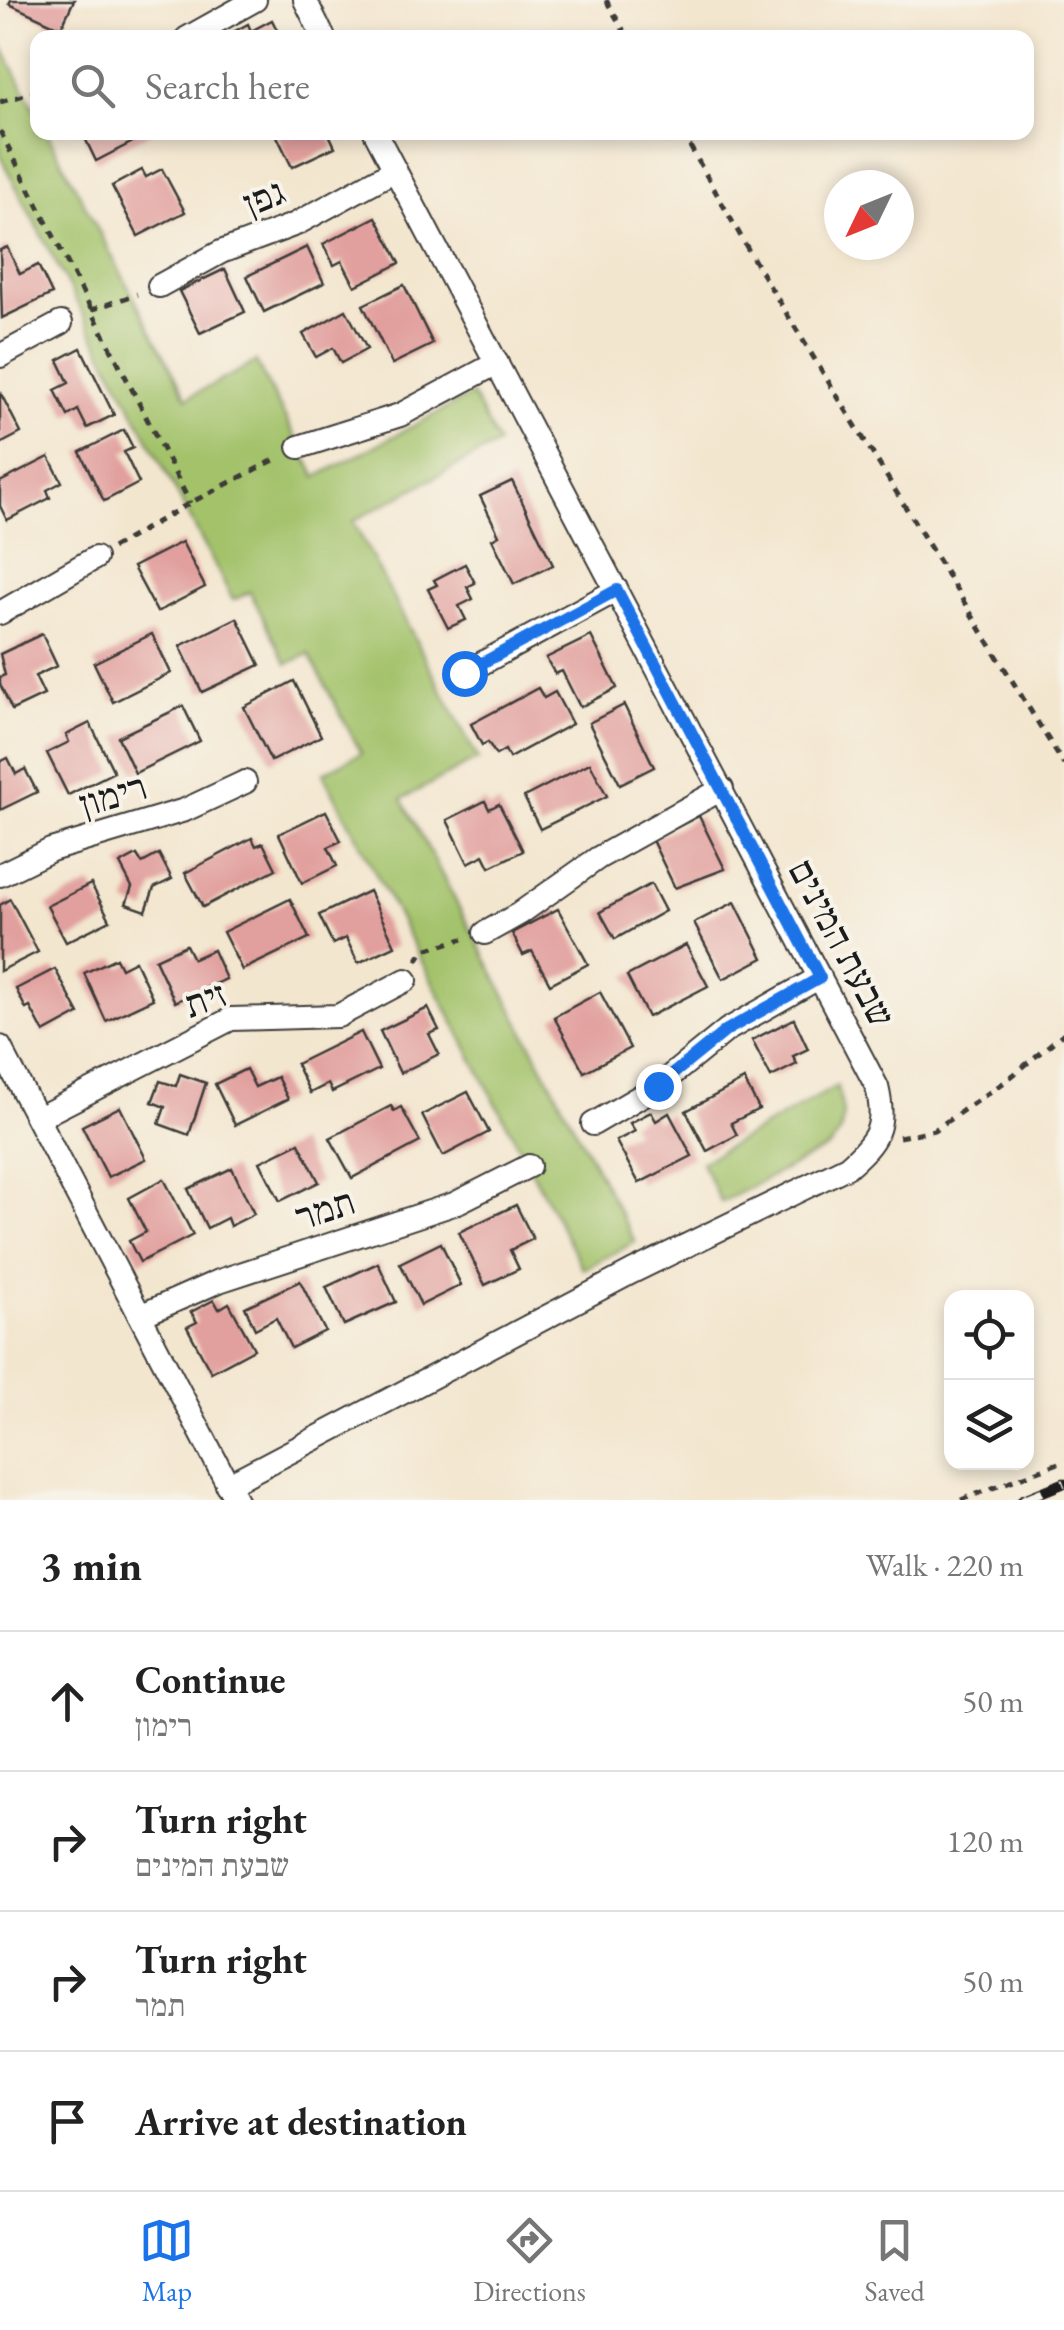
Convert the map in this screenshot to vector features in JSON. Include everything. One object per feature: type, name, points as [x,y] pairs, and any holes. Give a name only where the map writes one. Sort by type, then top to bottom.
[{"type":"street","points":[[201,30],[255,0]]},
{"type":"street","points":[[304,0],[320,30]]},
{"type":"street","name":"שבעת המינים","points":[[379,140],[878,1087],[882,1122],[872,1143]]},
{"type":"street","name":"גפן","points":[[159,286],[221,252],[296,224],[394,170]]},
{"type":"street","points":[[0,356],[61,324]]},
{"type":"street","points":[[299,447],[400,415],[497,363]]},
{"type":"street","points":[[0,614],[95,558]]},
{"type":"street","points":[[464,673],[617,590]]},
{"type":"street","name":"רימון","points":[[0,875],[51,850],[185,810],[246,782]]},
{"type":"street","points":[[485,934],[598,858],[722,789]]},
{"type":"street","points":[[592,1124],[658,1086],[727,1030],[820,978]]},
{"type":"street","name":"זית","points":[[38,1118],[231,1019],[338,1016],[406,980]]},
{"type":"street","points":[[0,1047],[231,1492],[632,1272],[846,1167],[872,1143]]},
{"type":"street","name":"תמר","points":[[142,1315],[220,1280],[454,1204],[529,1166]]},
{"type":"path","points":[[606,0],[623,30]]},
{"type":"path","points":[[0,102],[30,93]]},
{"type":"path","points":[[0,131],[190,503]]},
{"type":"path","points":[[687,140],[768,284],[1064,765]]},
{"type":"path","points":[[61,324],[159,286]]},
{"type":"path","points":[[95,558],[299,447]]},
{"type":"path","points":[[406,980],[424,950],[485,934]]},
{"type":"path","points":[[872,1143],[934,1130],[1006,1081],[1064,1034]]},
{"type":"path","points":[[960,1500],[1064,1461]]},
{"type":"green space","points":[[0,43],[30,101],[30,140],[51,140],[187,398],[256,362],[316,477],[472,395],[498,444],[353,521],[478,759],[402,799],[635,1242],[583,1269],[323,773],[361,753],[309,654],[287,664],[250,592],[233,600],[0,156]]},
{"type":"green space","points":[[837,1086],[843,1119],[829,1147],[721,1202],[701,1162]]},
{"type":"building","points":[[11,0],[74,0],[61,28],[9,4]]},
{"type":"building","points":[[272,20],[277,30],[253,30]]},
{"type":"building","points":[[86,140],[137,140],[96,161]]},
{"type":"building","points":[[279,140],[332,140],[335,147],[292,167]]},
{"type":"building","points":[[162,169],[185,212],[138,236],[112,186],[142,170],[146,177]]},
{"type":"building","points":[[376,217],[400,263],[355,286],[342,261],[334,265],[323,244]]},
{"type":"building","points":[[7,247],[20,274],[38,265],[52,294],[2,318],[0,250]]},
{"type":"building","points":[[307,247],[324,283],[264,312],[247,276]]},
{"type":"building","points":[[225,269],[245,312],[200,333],[179,291]]},
{"type":"building","points":[[404,285],[433,344],[392,364],[363,305]]},
{"type":"building","points":[[346,310],[367,349],[341,363],[333,348],[316,357],[303,334]]},
{"type":"building","points":[[81,348],[114,415],[87,428],[78,410],[68,416],[55,390],[69,383],[58,360]]},
{"type":"building","points":[[0,392],[21,433],[0,444]]},
{"type":"building","points":[[124,430],[133,448],[124,452],[139,483],[104,501],[80,452]]},
{"type":"building","points":[[49,457],[62,482],[47,490],[50,498],[7,520],[0,506],[0,482]]},
{"type":"building","points":[[512,481],[553,565],[514,584],[492,539],[499,535],[480,496]]},
{"type":"building","points":[[182,542],[205,587],[157,612],[133,567]]},
{"type":"building","points":[[465,564],[475,583],[467,587],[473,599],[459,606],[466,620],[448,628],[428,589],[437,585],[434,580]]},
{"type":"building","points":[[237,618],[260,665],[202,692],[180,646]]},
{"type":"building","points":[[42,634],[57,666],[35,676],[44,695],[12,710],[0,684],[0,677],[5,675],[0,654]]},
{"type":"building","points":[[152,634],[171,673],[113,702],[94,663]]},
{"type":"building","points":[[591,636],[617,688],[580,707],[562,671],[555,674],[546,658]]},
{"type":"building","points":[[294,681],[321,736],[271,761],[244,707]]},
{"type":"building","points":[[538,688],[544,698],[555,692],[572,724],[509,758],[505,750],[496,755],[488,742],[482,745],[471,724]]},
{"type":"building","points":[[624,705],[654,767],[620,784],[589,723]]},
{"type":"building","points":[[183,706],[200,741],[135,773],[118,737]]},
{"type":"building","points":[[90,723],[114,772],[68,795],[47,753],[69,742],[66,735]]},
{"type":"building","points":[[8,758],[16,774],[25,769],[37,792],[0,810],[0,762]]},
{"type":"building","points":[[590,763],[607,796],[540,829],[524,797]]},
{"type":"building","points":[[485,801],[489,809],[499,804],[523,851],[490,867],[484,855],[468,863],[447,820]]},
{"type":"building","points":[[326,811],[341,841],[328,847],[337,866],[302,883],[279,834]]},
{"type":"building","points":[[699,816],[725,869],[675,888],[652,840]]},
{"type":"building","points":[[252,838],[256,846],[263,843],[276,869],[203,907],[185,873]]},
{"type":"building","points":[[159,854],[172,879],[154,888],[146,911],[126,904],[132,887],[120,864],[137,855],[142,863]]},
{"type":"building","points":[[91,884],[110,920],[66,942],[47,906]]},
{"type":"building","points":[[651,884],[665,911],[615,939],[600,912]]},
{"type":"building","points":[[369,891],[395,946],[358,963],[346,938],[333,944],[319,915]]},
{"type":"building","points":[[10,899],[38,952],[0,971],[0,905]]},
{"type":"building","points":[[290,899],[309,938],[242,970],[223,932]]},
{"type":"building","points":[[735,902],[763,958],[723,979],[694,923]]},
{"type":"building","points":[[558,909],[588,964],[550,984],[532,951],[523,955],[512,933]]},
{"type":"building","points":[[186,945],[193,959],[213,950],[226,979],[175,1002],[155,959]]},
{"type":"building","points":[[686,945],[708,986],[648,1017],[627,976]]},
{"type":"building","points":[[116,958],[121,968],[135,961],[153,999],[106,1021],[84,973]]},
{"type":"building","points":[[55,969],[79,1014],[44,1033],[16,989]]},
{"type":"building","points":[[600,992],[630,1048],[584,1072],[554,1017]]},
{"type":"building","points":[[428,1008],[439,1030],[429,1034],[439,1054],[400,1073],[380,1031]]},
{"type":"building","points":[[794,1019],[808,1049],[793,1056],[797,1064],[771,1077],[752,1040]]},
{"type":"building","points":[[361,1032],[379,1069],[332,1092],[328,1084],[310,1093],[296,1064]]},
{"type":"building","points":[[246,1069],[255,1087],[277,1077],[288,1099],[235,1125],[215,1084]]},
{"type":"building","points":[[180,1074],[206,1083],[189,1135],[159,1124],[165,1107],[152,1102],[160,1081],[176,1086]]},
{"type":"building","points":[[744,1080],[759,1109],[731,1123],[737,1135],[707,1151],[686,1111]]},
{"type":"building","points":[[468,1092],[489,1132],[443,1156],[422,1115]]},
{"type":"building","points":[[391,1106],[394,1111],[401,1107],[420,1142],[352,1178],[330,1138]]},
{"type":"building","points":[[120,1107],[146,1159],[108,1177],[82,1126]]},
{"type":"building","points":[[651,1112],[656,1121],[669,1113],[692,1156],[639,1183],[616,1141],[635,1131],[630,1123]]},
{"type":"building","points":[[299,1143],[319,1182],[280,1201],[260,1162]]},
{"type":"building","points":[[232,1168],[254,1214],[230,1226],[227,1218],[207,1228],[188,1189]]},
{"type":"building","points":[[164,1179],[193,1235],[140,1262],[129,1241],[146,1232],[129,1198]]},
{"type":"building","points":[[516,1205],[533,1239],[510,1250],[519,1269],[485,1285],[459,1232]]},
{"type":"building","points":[[441,1243],[461,1285],[421,1305],[400,1263]]},
{"type":"building","points":[[378,1263],[396,1302],[344,1325],[326,1287]]},
{"type":"building","points":[[300,1281],[325,1331],[291,1348],[276,1318],[255,1329],[245,1307]]},
{"type":"building","points":[[214,1300],[219,1309],[229,1303],[254,1349],[211,1372],[187,1327],[197,1322],[191,1312]]},
{"type":"railway","points":[[1022,1500],[1064,1483]]},
{"type":"route","points":[[464,673],[617,590],[820,978],[727,1030],[658,1086]]}]
